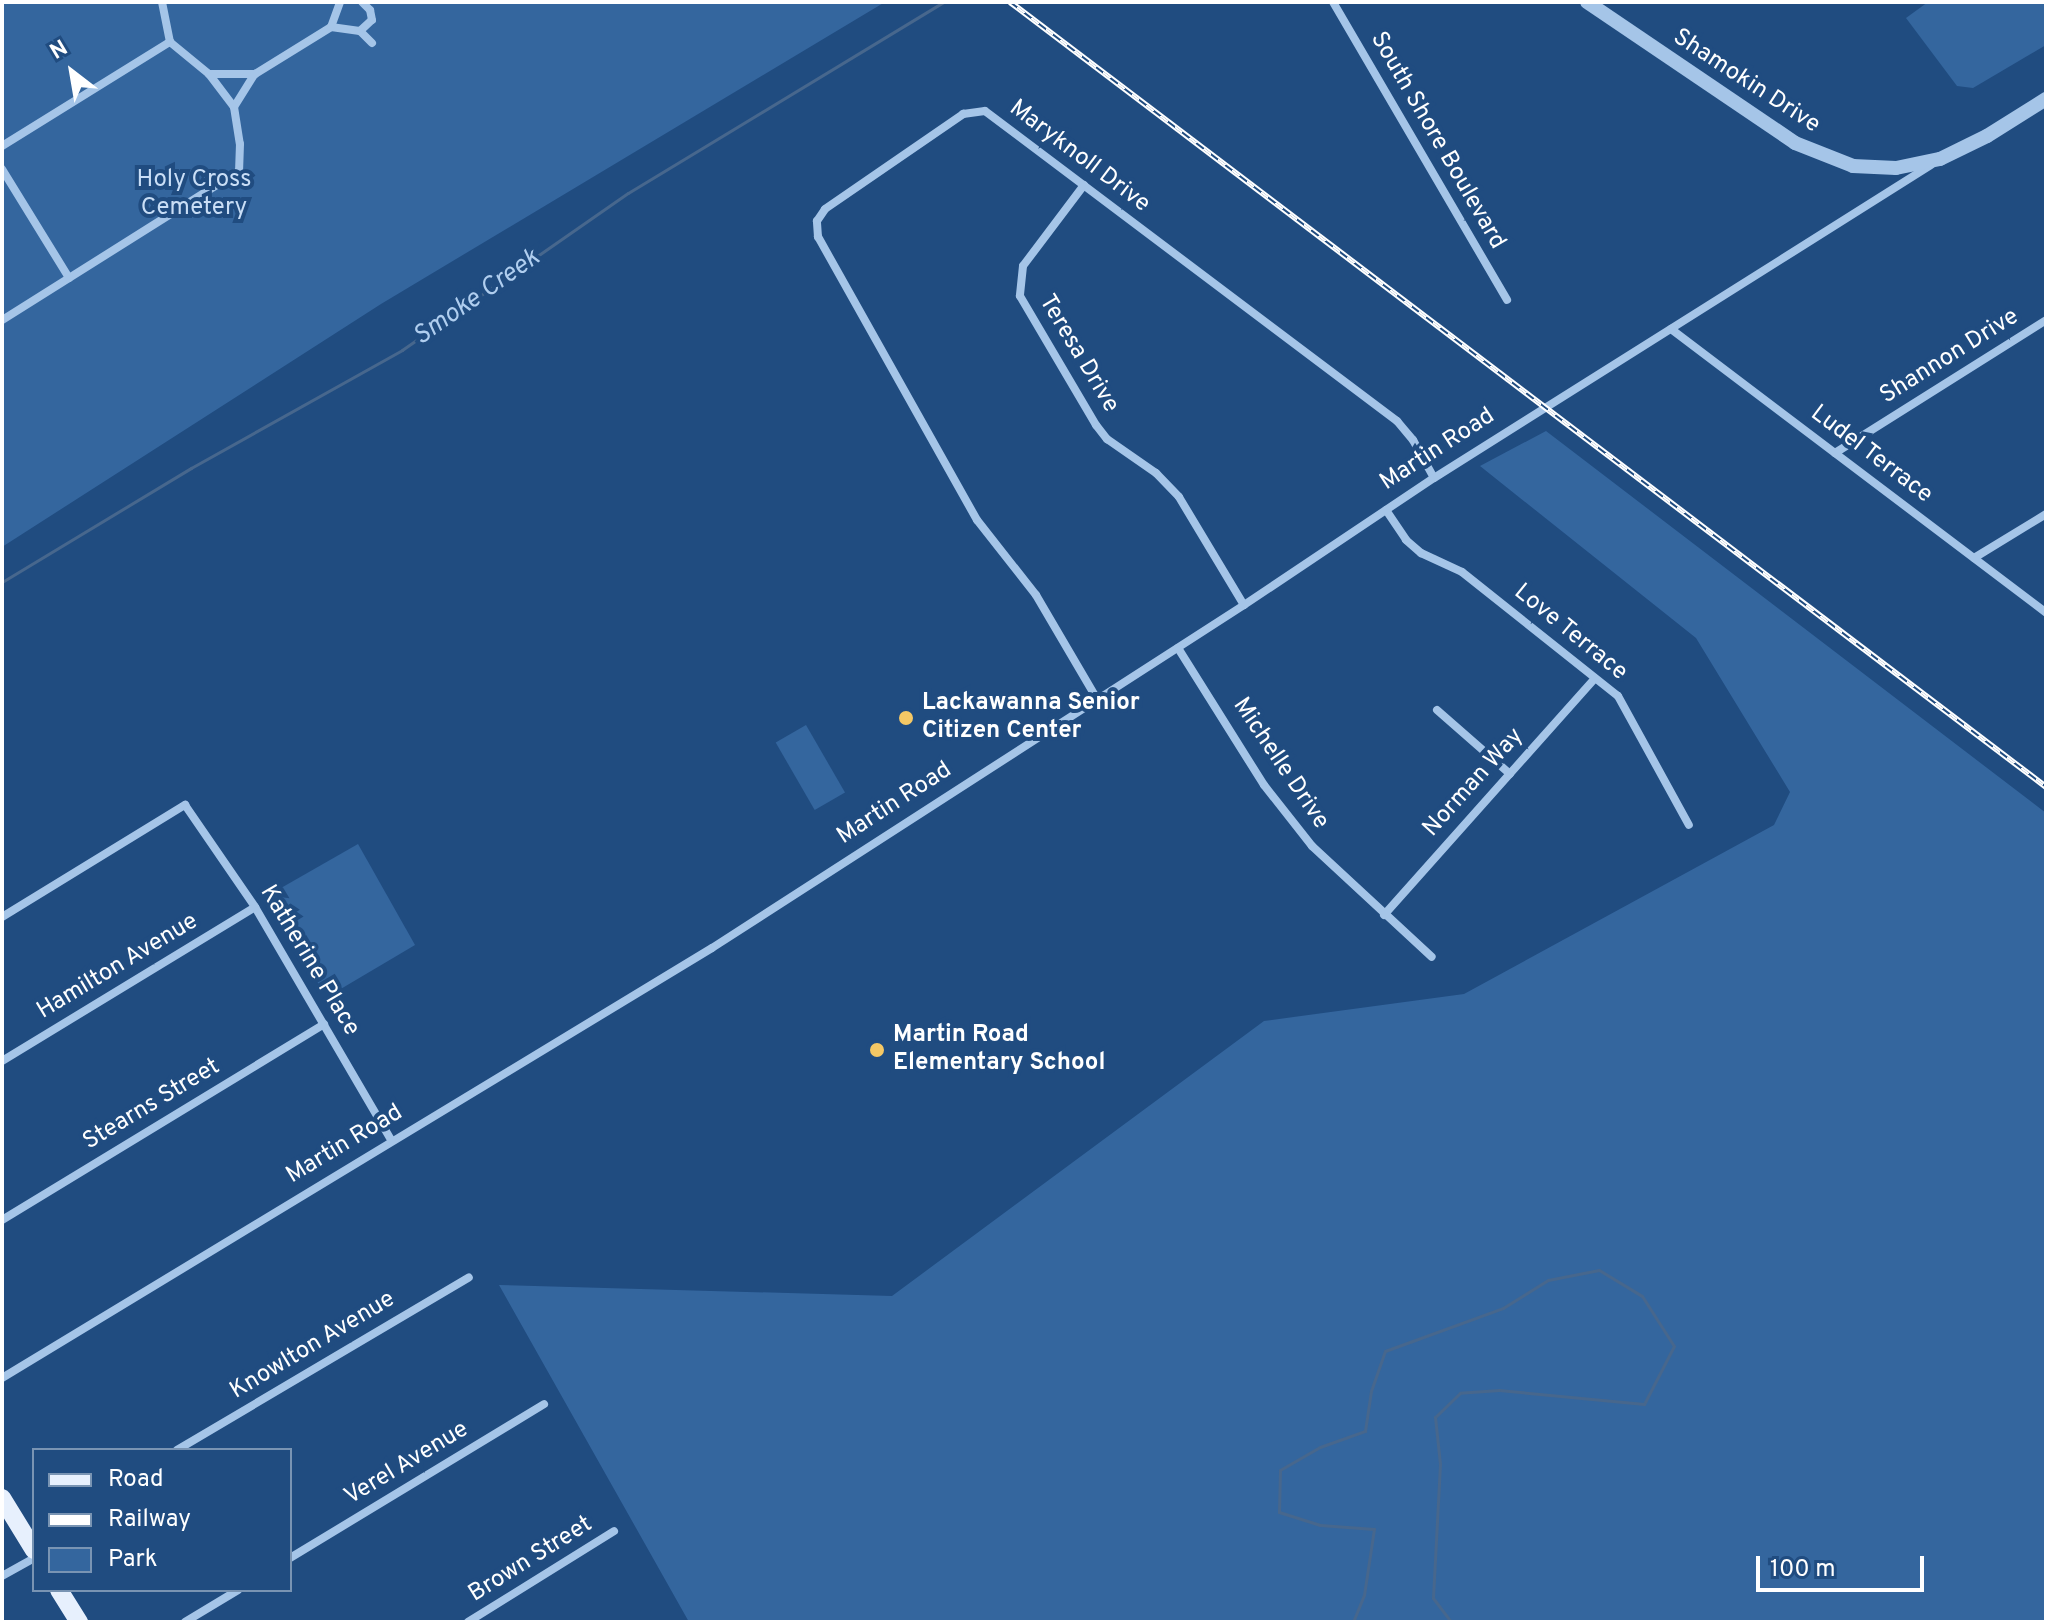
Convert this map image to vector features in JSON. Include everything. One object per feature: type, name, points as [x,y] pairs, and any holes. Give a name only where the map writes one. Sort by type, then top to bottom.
[{"type":"main road","points":[[2,1498],[32,1542]]},
{"type":"main road","points":[[60,1592],[79,1622]]},
{"type":"street","points":[[2,320],[239,171],[234,107],[209,74],[170,42],[162,2]]},
{"type":"street","points":[[234,107],[255,74],[331,27],[340,2]]},
{"type":"street","points":[[360,31],[372,20],[370,10],[362,2]]},
{"type":"street","name":"South Shore Boulevard","points":[[1333,2],[1507,300]]},
{"type":"street","name":"Shamokin Drive","points":[[1587,2],[1814,153],[1871,168],[1896,168],[1940,159]]},
{"type":"street","points":[[331,27],[360,31],[372,43]]},
{"type":"street","points":[[2,146],[170,42]]},
{"type":"street","points":[[209,74],[255,74]]},
{"type":"street","name":"Martin Road","points":[[2,1378],[712,948],[1178,648],[1434,478],[1940,159],[1987,136],[2046,99]]},
{"type":"street","name":"Maryknoll Drive","points":[[1097,699],[1036,595],[989,540],[977,520],[816,229],[825,209],[972,111],[985,111],[1397,421],[1413,440],[1434,478]]},
{"type":"street","points":[[2,169],[69,278]]},
{"type":"street","name":"Teresa Drive","points":[[1084,185],[1023,266],[1020,296],[1096,425],[1107,439],[1156,473],[1179,497],[1244,605]]},
{"type":"street","name":"Shannon Drive","points":[[1835,453],[2046,320]]},
{"type":"street","name":"Ludel Terrace","points":[[1671,329],[2046,613]]},
{"type":"street","name":"Love Terrace","points":[[1386,510],[1406,540],[1421,553],[1462,572],[1618,696],[1689,825]]},
{"type":"street","points":[[1974,558],[2046,514]]},
{"type":"street","name":"Michelle Drive","points":[[1178,648],[1264,785],[1312,846],[1432,957]]},
{"type":"street","name":"Norman Way","points":[[1384,915],[1595,678]]},
{"type":"street","points":[[1437,710],[1510,774]]},
{"type":"street","name":"Katherine Place","points":[[2,917],[185,805],[255,907],[392,1141]]},
{"type":"street","name":"Hamilton Avenue","points":[[2,1061],[255,907]]},
{"type":"street","name":"Stearns Street","points":[[2,1220],[324,1024]]},
{"type":"street","name":"Knowlton Avenue","points":[[180,1448],[469,1277]]},
{"type":"street","name":"Verel Avenue","points":[[292,1557],[544,1404]]},
{"type":"street","name":"Brown Street","points":[[468,1622],[614,1531]]},
{"type":"street","points":[[2,1576],[32,1559]]},
{"type":"street","points":[[185,1622],[235,1592]]},
{"type":"green space","name":"Holy Cross Cemetery","points":[[2,2],[885,2],[381,304],[2,547]]},
{"type":"green space","points":[[1928,2],[2045,2],[2046,45],[1973,88],[1957,86],[1906,18]]},
{"type":"green space","points":[[1546,431],[2046,813],[2046,1622],[689,1622],[499,1285],[892,1296],[1264,1021],[1464,994],[1774,825],[1790,792],[1696,638],[1480,466]]},
{"type":"green space","points":[[806,725],[845,793],[815,810],[776,742]]},
{"type":"green space","points":[[358,844],[415,945],[339,990],[320,987],[267,896]]},
{"type":"waterway","name":"Smoke Creek","points":[[2,582],[191,468],[402,350],[628,193],[944,2]]},
{"type":"waterway","points":[[1353,1622],[1364,1595],[1374,1529],[1320,1525],[1279,1512],[1280,1470],[1320,1447],[1365,1431],[1371,1391],[1385,1351],[1503,1308],[1548,1280],[1599,1270],[1642,1296],[1674,1346],[1644,1404],[1499,1390],[1460,1393],[1435,1417],[1440,1464],[1433,1598],[1451,1622]]},
{"type":"railway","points":[[1010,2],[2046,787]]},
{"type":"place","name":"Lackawanna Senior Citizen Center","points":[[906,718]]},
{"type":"place","name":"Martin Road Elementary School","points":[[877,1050]]}]
